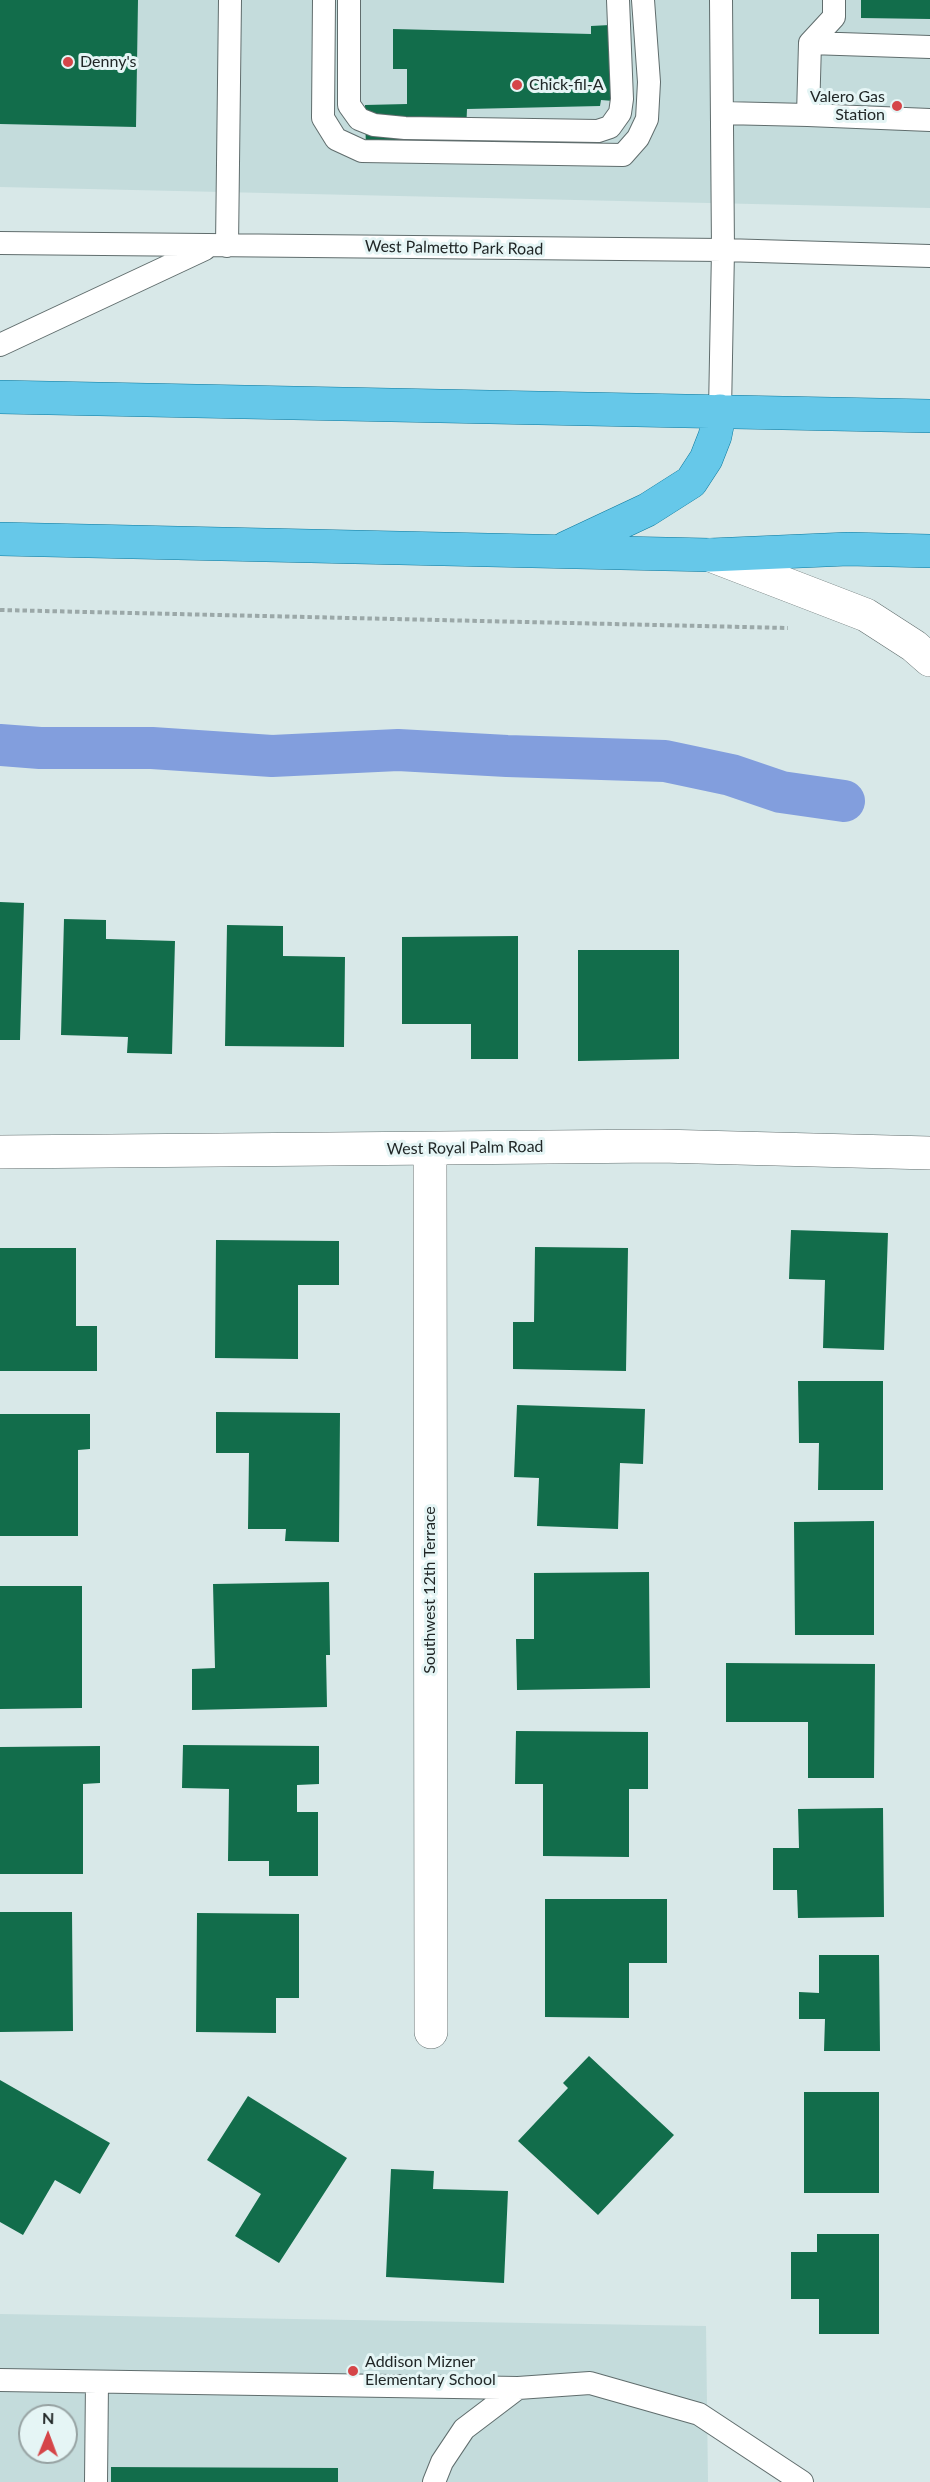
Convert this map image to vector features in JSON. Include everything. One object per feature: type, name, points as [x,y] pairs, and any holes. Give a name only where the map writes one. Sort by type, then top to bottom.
[{"type":"main road","points":[[0,397],[930,416]]},
{"type":"main road","points":[[559,551],[647,510],[671,497],[691,482],[706,459],[715,436],[720,411]]},
{"type":"main road","points":[[0,540],[710,555],[848,549],[930,551]]},
{"type":"street","points":[[710,555],[866,615],[914,646],[930,660]]},
{"type":"street","name":"West Royal Palm Road","points":[[0,1152],[660,1146],[930,1153]]},
{"type":"street","name":"Southwest 12th Terrace","points":[[430,1149],[431,2032]]},
{"type":"lane","points":[[0,243],[219,246],[230,0]]},
{"type":"lane","points":[[324,0],[323,118],[336,139],[362,151],[622,155],[638,138],[647,119],[649,82],[643,0]]},
{"type":"lane","points":[[349,0],[349,105],[359,119],[374,125],[405,128],[598,131],[610,127],[620,113],[622,99],[618,0]]},
{"type":"lane","points":[[720,411],[723,250],[721,0]]},
{"type":"lane","points":[[808,115],[810,43],[834,17],[834,0]]},
{"type":"lane","points":[[810,43],[867,55],[924,53]]},
{"type":"lane","points":[[722,113],[808,115],[865,111],[924,115]]},
{"type":"lane","name":"West Palmetto Park Road","points":[[0,345],[219,246],[723,250],[930,256]]},
{"type":"lane","points":[[0,2380],[518,2388],[590,2383],[699,2414],[802,2482]]},
{"type":"lane","points":[[96,2482],[97,2382]]},
{"type":"lane","points":[[434,2482],[442,2462],[464,2429],[518,2388]]},
{"type":"path","points":[[0,610],[778,626],[796,629]]},
{"type":"shaded area","points":[[0,0],[930,0],[930,208],[0,187]]},
{"type":"shaded area","name":"Addison Mizner Elementary School","points":[[0,2314],[706,2326],[708,2482],[0,2482]]},
{"type":"building","name":"Denny's","points":[[0,0],[138,0],[136,127],[0,124]]},
{"type":"building","points":[[861,0],[930,0],[930,19],[861,18]]},
{"type":"building","name":"Chick-fil-A","points":[[629,24],[626,102],[601,100],[600,106],[467,109],[465,156],[366,153],[365,105],[407,104],[407,69],[393,69],[393,29],[591,34],[591,26]]},
{"type":"building","points":[[0,902],[24,903],[20,1040],[0,1040]]},
{"type":"building","points":[[64,919],[106,920],[106,939],[175,941],[172,1054],[127,1053],[128,1037],[61,1035]]},
{"type":"building","points":[[227,925],[283,926],[283,956],[345,957],[344,1047],[225,1046]]},
{"type":"building","points":[[518,936],[518,1059],[471,1059],[471,1024],[402,1024],[402,937]]},
{"type":"building","points":[[578,950],[679,950],[679,1059],[578,1061]]},
{"type":"building","points":[[791,1230],[888,1233],[884,1350],[823,1348],[825,1280],[789,1279]]},
{"type":"building","points":[[216,1240],[339,1241],[339,1285],[298,1285],[298,1359],[215,1358]]},
{"type":"building","points":[[535,1247],[628,1248],[626,1371],[513,1369],[513,1322],[534,1322]]},
{"type":"building","points":[[0,1248],[76,1248],[76,1326],[97,1326],[97,1371],[0,1371]]},
{"type":"building","points":[[798,1381],[883,1381],[883,1490],[818,1490],[819,1443],[799,1443]]},
{"type":"building","points":[[517,1405],[645,1409],[643,1464],[620,1463],[618,1529],[537,1526],[539,1478],[514,1477]]},
{"type":"building","points":[[216,1412],[340,1413],[339,1542],[285,1541],[286,1529],[248,1529],[249,1453],[216,1453]]},
{"type":"building","points":[[0,1414],[90,1414],[90,1449],[78,1450],[78,1536],[0,1536]]},
{"type":"building","points":[[874,1521],[874,1635],[795,1635],[794,1522]]},
{"type":"building","points":[[649,1572],[650,1688],[517,1690],[516,1639],[534,1639],[534,1573]]},
{"type":"building","points":[[329,1582],[330,1655],[326,1655],[327,1707],[192,1710],[192,1669],[215,1668],[213,1584]]},
{"type":"building","points":[[0,1586],[82,1586],[82,1708],[0,1709]]},
{"type":"building","points":[[726,1663],[875,1664],[874,1778],[808,1778],[808,1722],[726,1722]]},
{"type":"building","points":[[516,1731],[648,1732],[648,1789],[629,1789],[629,1857],[543,1856],[543,1784],[515,1784]]},
{"type":"building","points":[[183,1745],[319,1746],[319,1784],[297,1785],[297,1812],[318,1812],[318,1876],[269,1876],[269,1861],[228,1861],[229,1789],[182,1788]]},
{"type":"building","points":[[100,1746],[100,1783],[83,1784],[83,1874],[0,1874],[0,1747]]},
{"type":"building","points":[[883,1808],[884,1917],[798,1918],[797,1890],[773,1890],[773,1848],[799,1848],[798,1809]]},
{"type":"building","points":[[545,1899],[667,1899],[667,1963],[629,1963],[629,2018],[545,2017]]},
{"type":"building","points":[[0,1912],[72,1912],[73,2031],[0,2032]]},
{"type":"building","points":[[197,1913],[299,1914],[299,1998],[276,1998],[276,2033],[196,2032]]},
{"type":"building","points":[[819,1955],[879,1955],[880,2051],[824,2051],[825,2019],[799,2019],[799,1992],[819,1993]]},
{"type":"building","points":[[589,2056],[674,2135],[598,2215],[518,2141],[568,2088],[563,2083]]},
{"type":"building","points":[[0,2080],[110,2143],[80,2194],[55,2180],[23,2235],[0,2222]]},
{"type":"building","points":[[804,2092],[879,2092],[879,2193],[804,2193]]},
{"type":"building","points":[[248,2096],[347,2158],[279,2263],[235,2236],[261,2194],[207,2160]]},
{"type":"building","points":[[391,2169],[434,2171],[433,2189],[508,2191],[504,2283],[386,2277]]},
{"type":"building","points":[[817,2234],[879,2234],[879,2334],[819,2334],[819,2299],[791,2299],[791,2252],[817,2252]]},
{"type":"building","points":[[111,2467],[338,2468],[338,2482],[111,2482]]},
{"type":"waterway","points":[[0,745],[40,748],[152,748],[272,756],[398,750],[665,761],[731,775],[781,792],[844,801]]},
{"type":"place","name":"Denny's","points":[[68,62]]},
{"type":"place","name":"Chick-fil-A","points":[[517,85]]},
{"type":"place","name":"Valero Gas Station","points":[[897,106]]},
{"type":"place","name":"Addison Mizner Elementary School","points":[[353,2371]]}]
